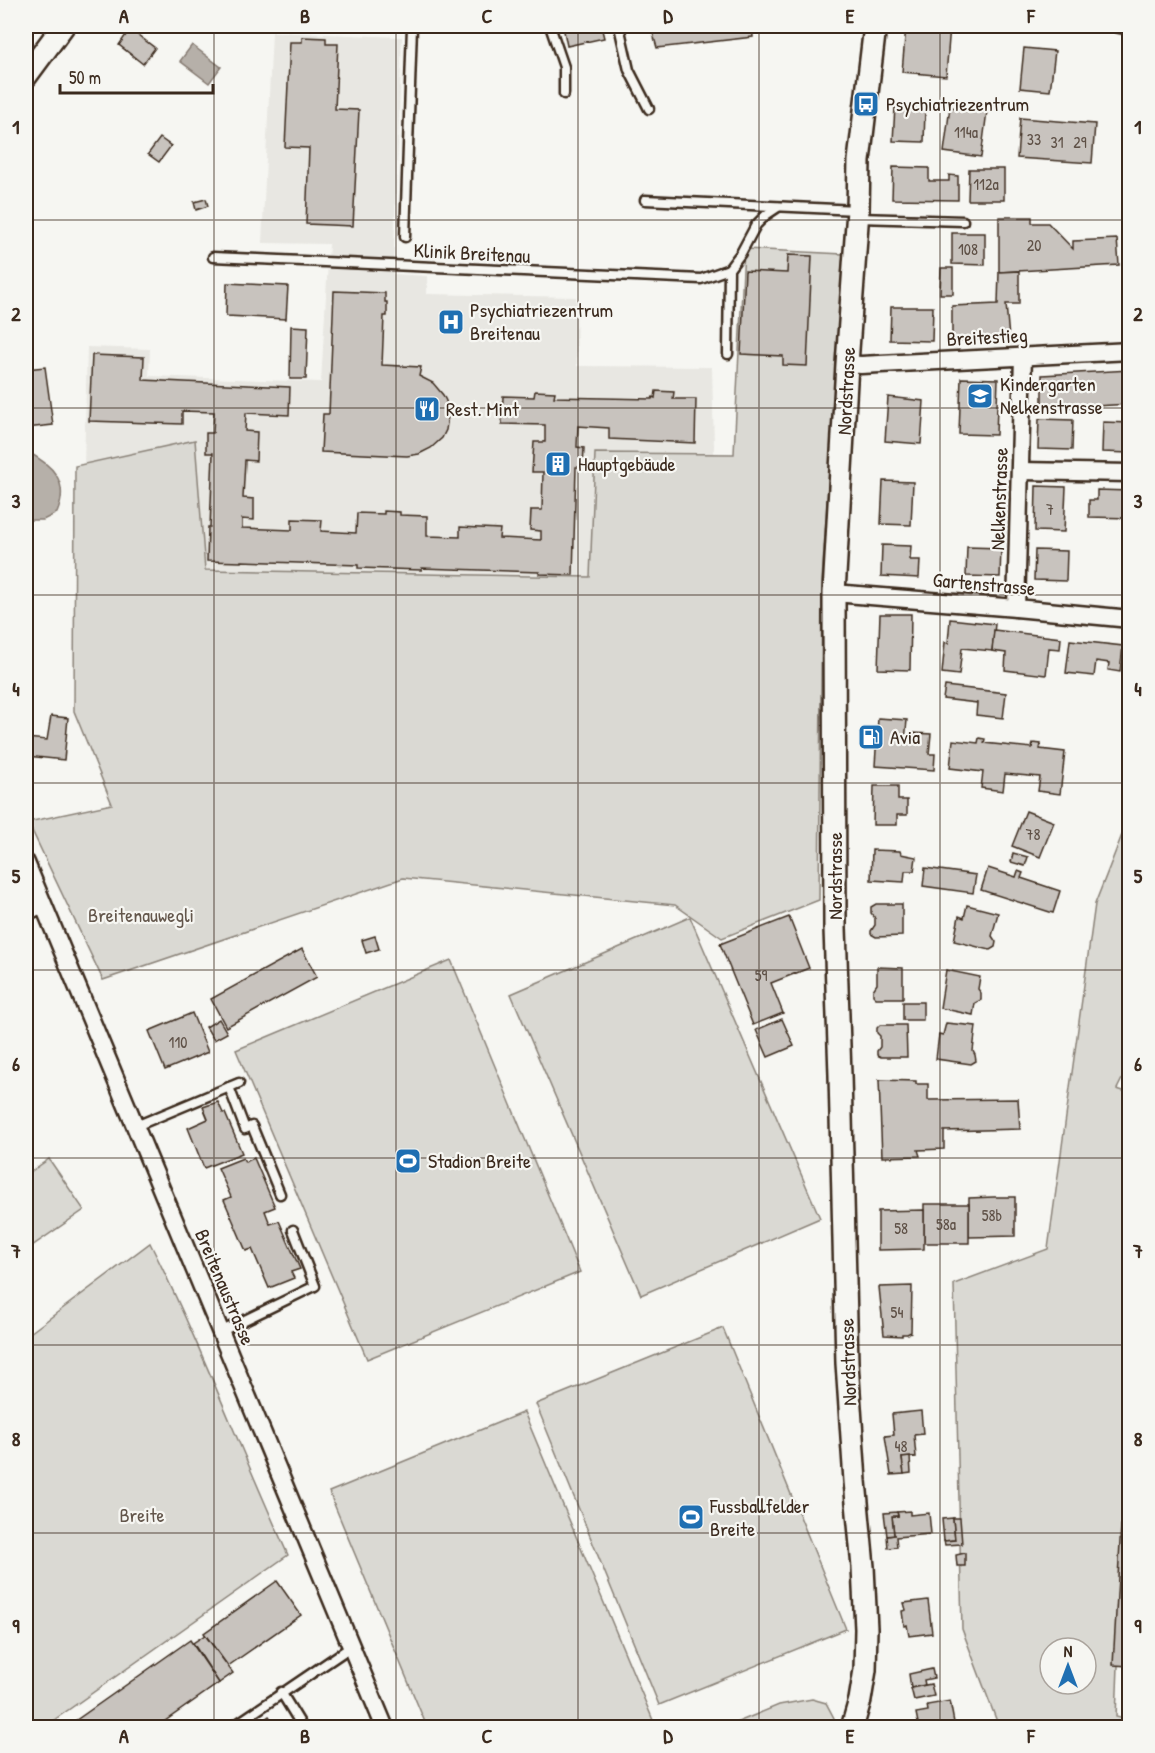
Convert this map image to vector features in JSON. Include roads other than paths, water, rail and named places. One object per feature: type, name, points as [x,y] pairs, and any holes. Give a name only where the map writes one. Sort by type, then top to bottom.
[{"type":"street","points":[[26,76],[63,26]]},
{"type":"street","name":"Nordstrasse","points":[[853,1727],[865,1670],[866,1629],[864,1567],[854,1470],[847,1352],[835,928],[834,593],[859,161],[875,26]]},
{"type":"street","name":"Breitestieg","points":[[847,364],[1130,351]]},
{"type":"street","name":"Nelkenstrasse","points":[[1016,608],[1023,356]]},
{"type":"street","points":[[1021,471],[1130,473]]},
{"type":"street","name":"Gartenstrasse","points":[[834,593],[1130,619]]},
{"type":"street","name":"Breitenaustrasse","points":[[26,863],[385,1728]]},
{"type":"street","points":[[26,912],[42,904]]},
{"type":"lane","points":[[405,237],[412,26]]},
{"type":"lane","points":[[550,26],[564,67],[564,94]]},
{"type":"lane","points":[[618,26],[629,70],[649,109]]},
{"type":"lane","points":[[645,200],[778,206],[963,221]]},
{"type":"lane","points":[[728,354],[729,269],[741,253],[756,225],[778,206]]},
{"type":"lane","name":"Klinik Breitenau","points":[[213,257],[701,279],[729,269]]},
{"type":"lane","points":[[135,1126],[239,1083]]},
{"type":"lane","points":[[230,1087],[245,1129],[252,1126],[280,1194]]},
{"type":"lane","points":[[220,1332],[315,1286],[293,1230]]},
{"type":"lane","points":[[231,1728],[352,1646]]},
{"type":"lane","points":[[281,1692],[303,1728]]},
{"type":"place","name":"Psychiatriezentrum","points":[[866,104]]},
{"type":"place","name":"Psychiatriezentrum Breitenau","points":[[451,322]]},
{"type":"place","name":"Kindergarten Nelkenstrasse","points":[[980,396]]},
{"type":"place","name":"Rest. Mint","points":[[427,409]]},
{"type":"place","name":"Hauptgebäude","points":[[558,464]]},
{"type":"place","name":"Avia","points":[[871,737]]},
{"type":"place","name":"Stadion Breite","points":[[408,1161]]},
{"type":"place","name":"Fussballfelder Breite","points":[[691,1517]]},
{"type":"park label","name":"Breitenauwegli","points":[[141,915]]},
{"type":"park label","name":"Breite","points":[[142,1515]]}]
